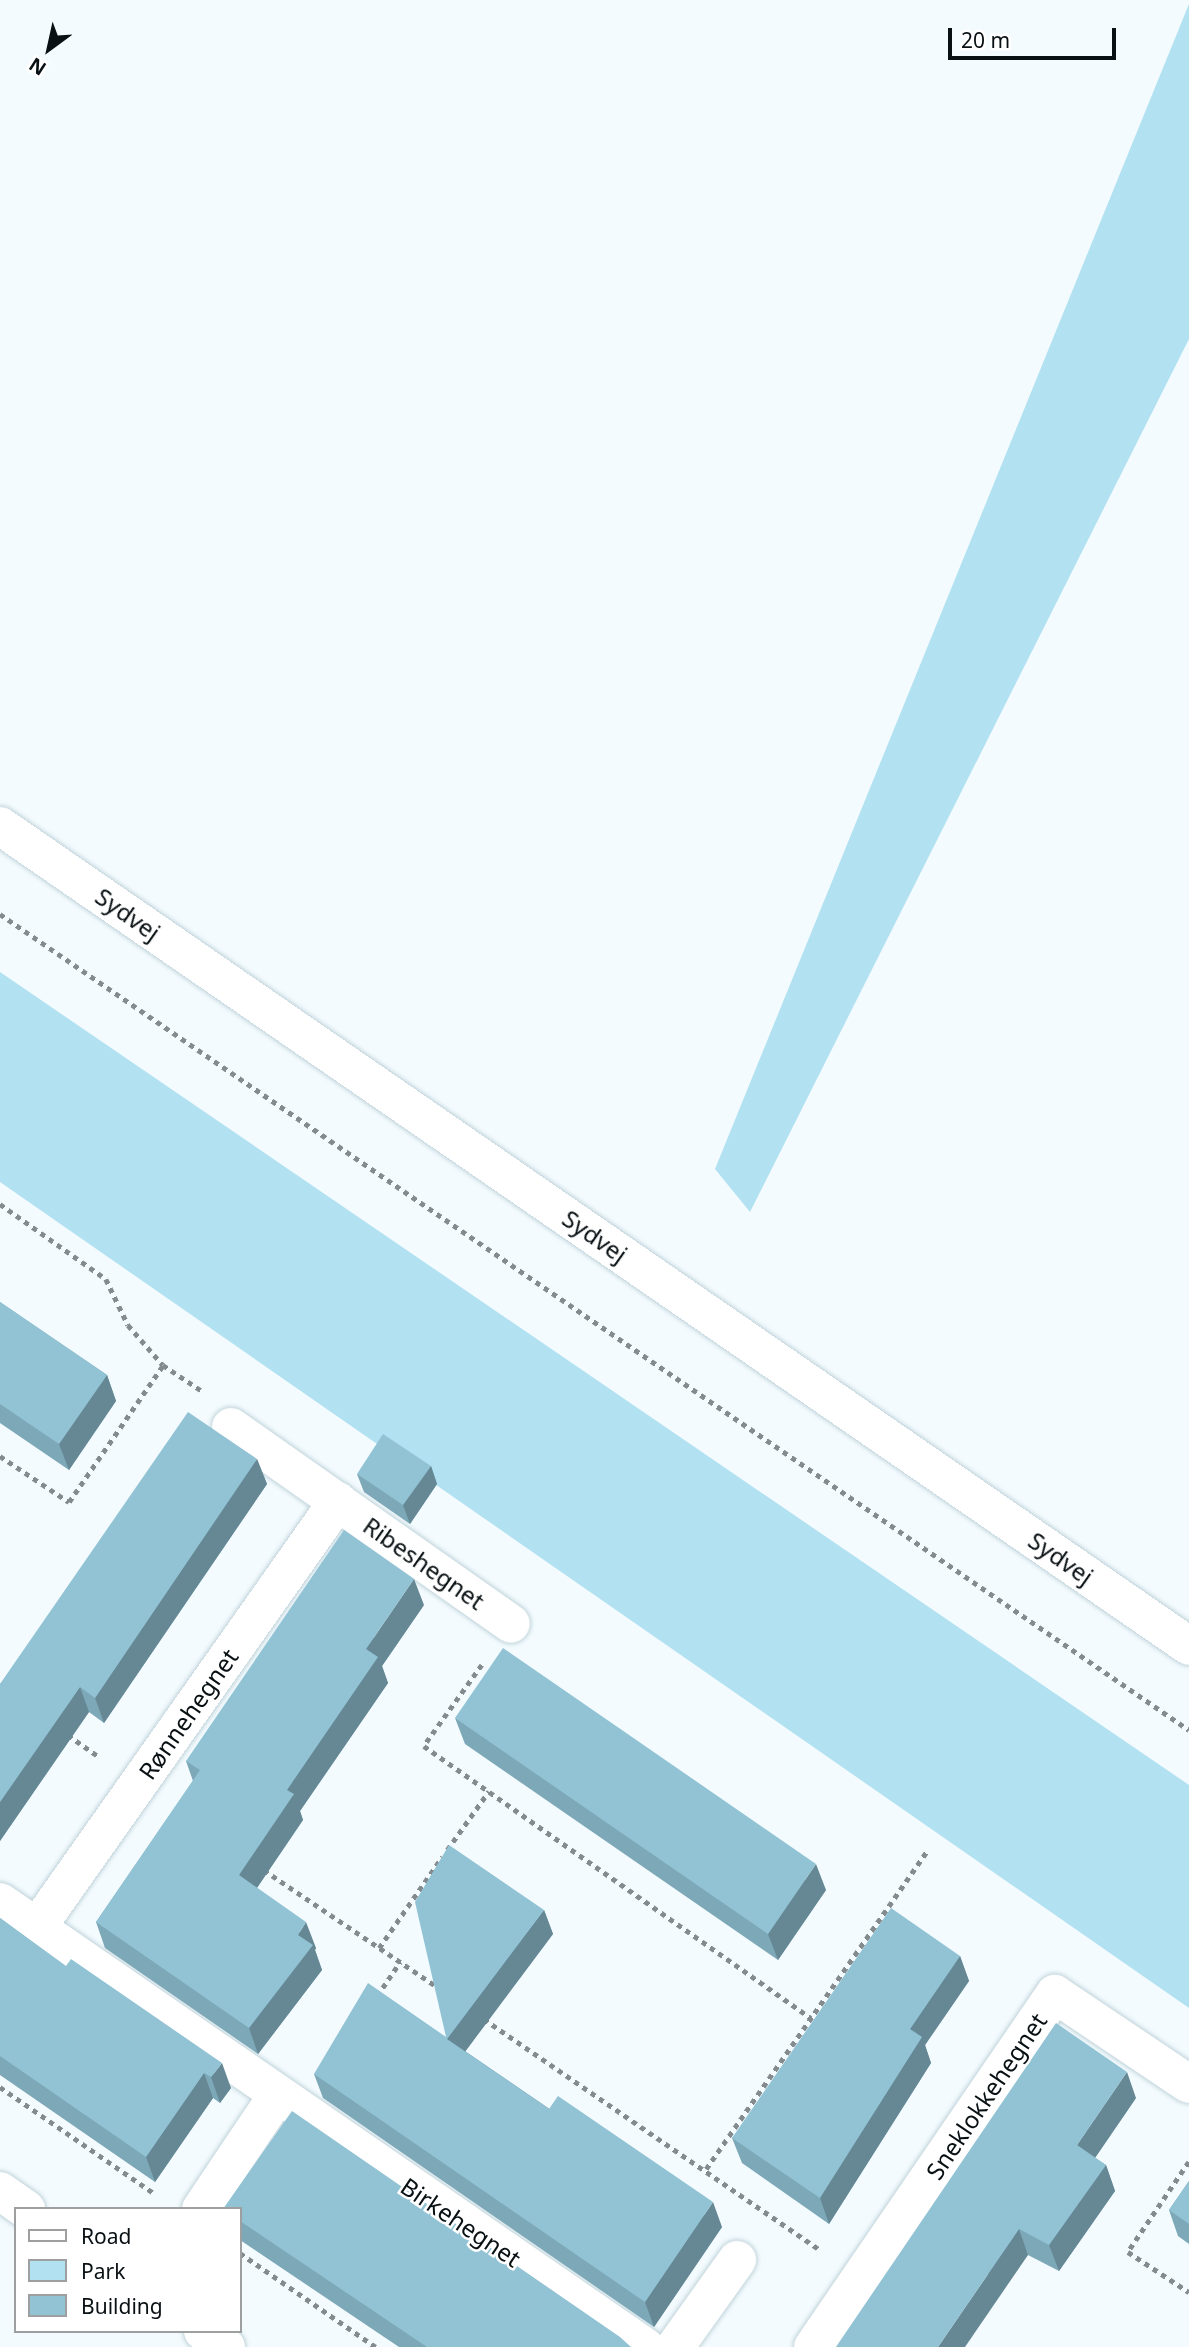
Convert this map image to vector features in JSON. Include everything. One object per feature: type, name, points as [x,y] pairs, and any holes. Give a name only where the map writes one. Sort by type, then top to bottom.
[{"type":"street","name":"Sydvej","points":[[0,826],[1189,1646]]},
{"type":"street","name":"Ribeshegnet","points":[[231,1427],[511,1624]]},
{"type":"street","name":"Rønnehegnet","points":[[38,1926],[338,1502]]},
{"type":"street","name":"Birkehegnet","points":[[0,1902],[38,1926],[277,2096],[645,2347]]},
{"type":"street","name":"Sneklokkehegnet","points":[[855,2287],[1055,1994],[1189,2084]]},
{"type":"street","points":[[183,2205],[277,2096]]},
{"type":"street","points":[[0,2191],[23,2207]]},
{"type":"street","points":[[675,2347],[737,2260]]},
{"type":"street","points":[[813,2347],[855,2287]]},
{"type":"street","points":[[206,2333],[226,2347]]},
{"type":"path","points":[[0,914],[1189,1730]]},
{"type":"path","points":[[0,1204],[106,1279],[128,1325],[163,1365],[228,1409],[231,1427]]},
{"type":"path","points":[[0,1455],[69,1502],[163,1365]]},
{"type":"path","points":[[511,1624],[424,1746],[811,2018]]},
{"type":"path","points":[[64,1732],[138,1784]]},
{"type":"path","points":[[379,1948],[489,1791]]},
{"type":"path","points":[[706,2169],[928,1849]]},
{"type":"path","points":[[253,1862],[446,1993]]},
{"type":"path","points":[[369,2007],[400,1962]]},
{"type":"path","points":[[480,2016],[706,2169],[855,2287]]},
{"type":"path","points":[[0,2087],[183,2205]]},
{"type":"path","points":[[1189,2162],[1128,2252],[1189,2292]]},
{"type":"path","points":[[242,2254],[376,2347]]},
{"type":"green space","points":[[1189,4],[1189,339],[750,1212],[715,1169]]},
{"type":"green space","points":[[0,972],[1189,1785],[1189,2008],[0,1182]]},
{"type":"building","points":[[0,1302],[107,1375],[59,1444],[0,1404]]},
{"type":"building","points":[[188,1412],[257,1459],[95,1698],[80,1687],[0,1802],[0,1684]]},
{"type":"building","points":[[383,1434],[431,1466],[403,1505],[357,1474]]},
{"type":"building","points":[[344,1530],[414,1579],[366,1649],[378,1657],[287,1790],[294,1794],[239,1875],[306,1922],[298,1935],[313,1945],[249,2028],[96,1922],[200,1770],[186,1761]]},
{"type":"building","points":[[503,1648],[816,1864],[768,1934],[455,1718]]},
{"type":"building","points":[[449,1845],[544,1910],[447,2039],[549,2109],[558,2096],[713,2202],[645,2302],[314,2074],[368,1983],[446,2037],[415,1902]]},
{"type":"building","points":[[891,1908],[960,1956],[910,2029],[922,2037],[820,2198],[732,2138]]},
{"type":"building","points":[[0,1918],[66,1966],[71,1959],[222,2063],[211,2077],[204,2073],[146,2157],[0,2056]]},
{"type":"building","points":[[1056,2023],[1127,2072],[1077,2145],[1106,2165],[1049,2245],[1019,2229],[938,2347],[836,2347]]},
{"type":"building","points":[[292,2111],[631,2347],[427,2347],[242,2222],[242,2207],[224,2207]]},
{"type":"building","points":[[1189,2181],[1189,2224],[1169,2210]]}]
